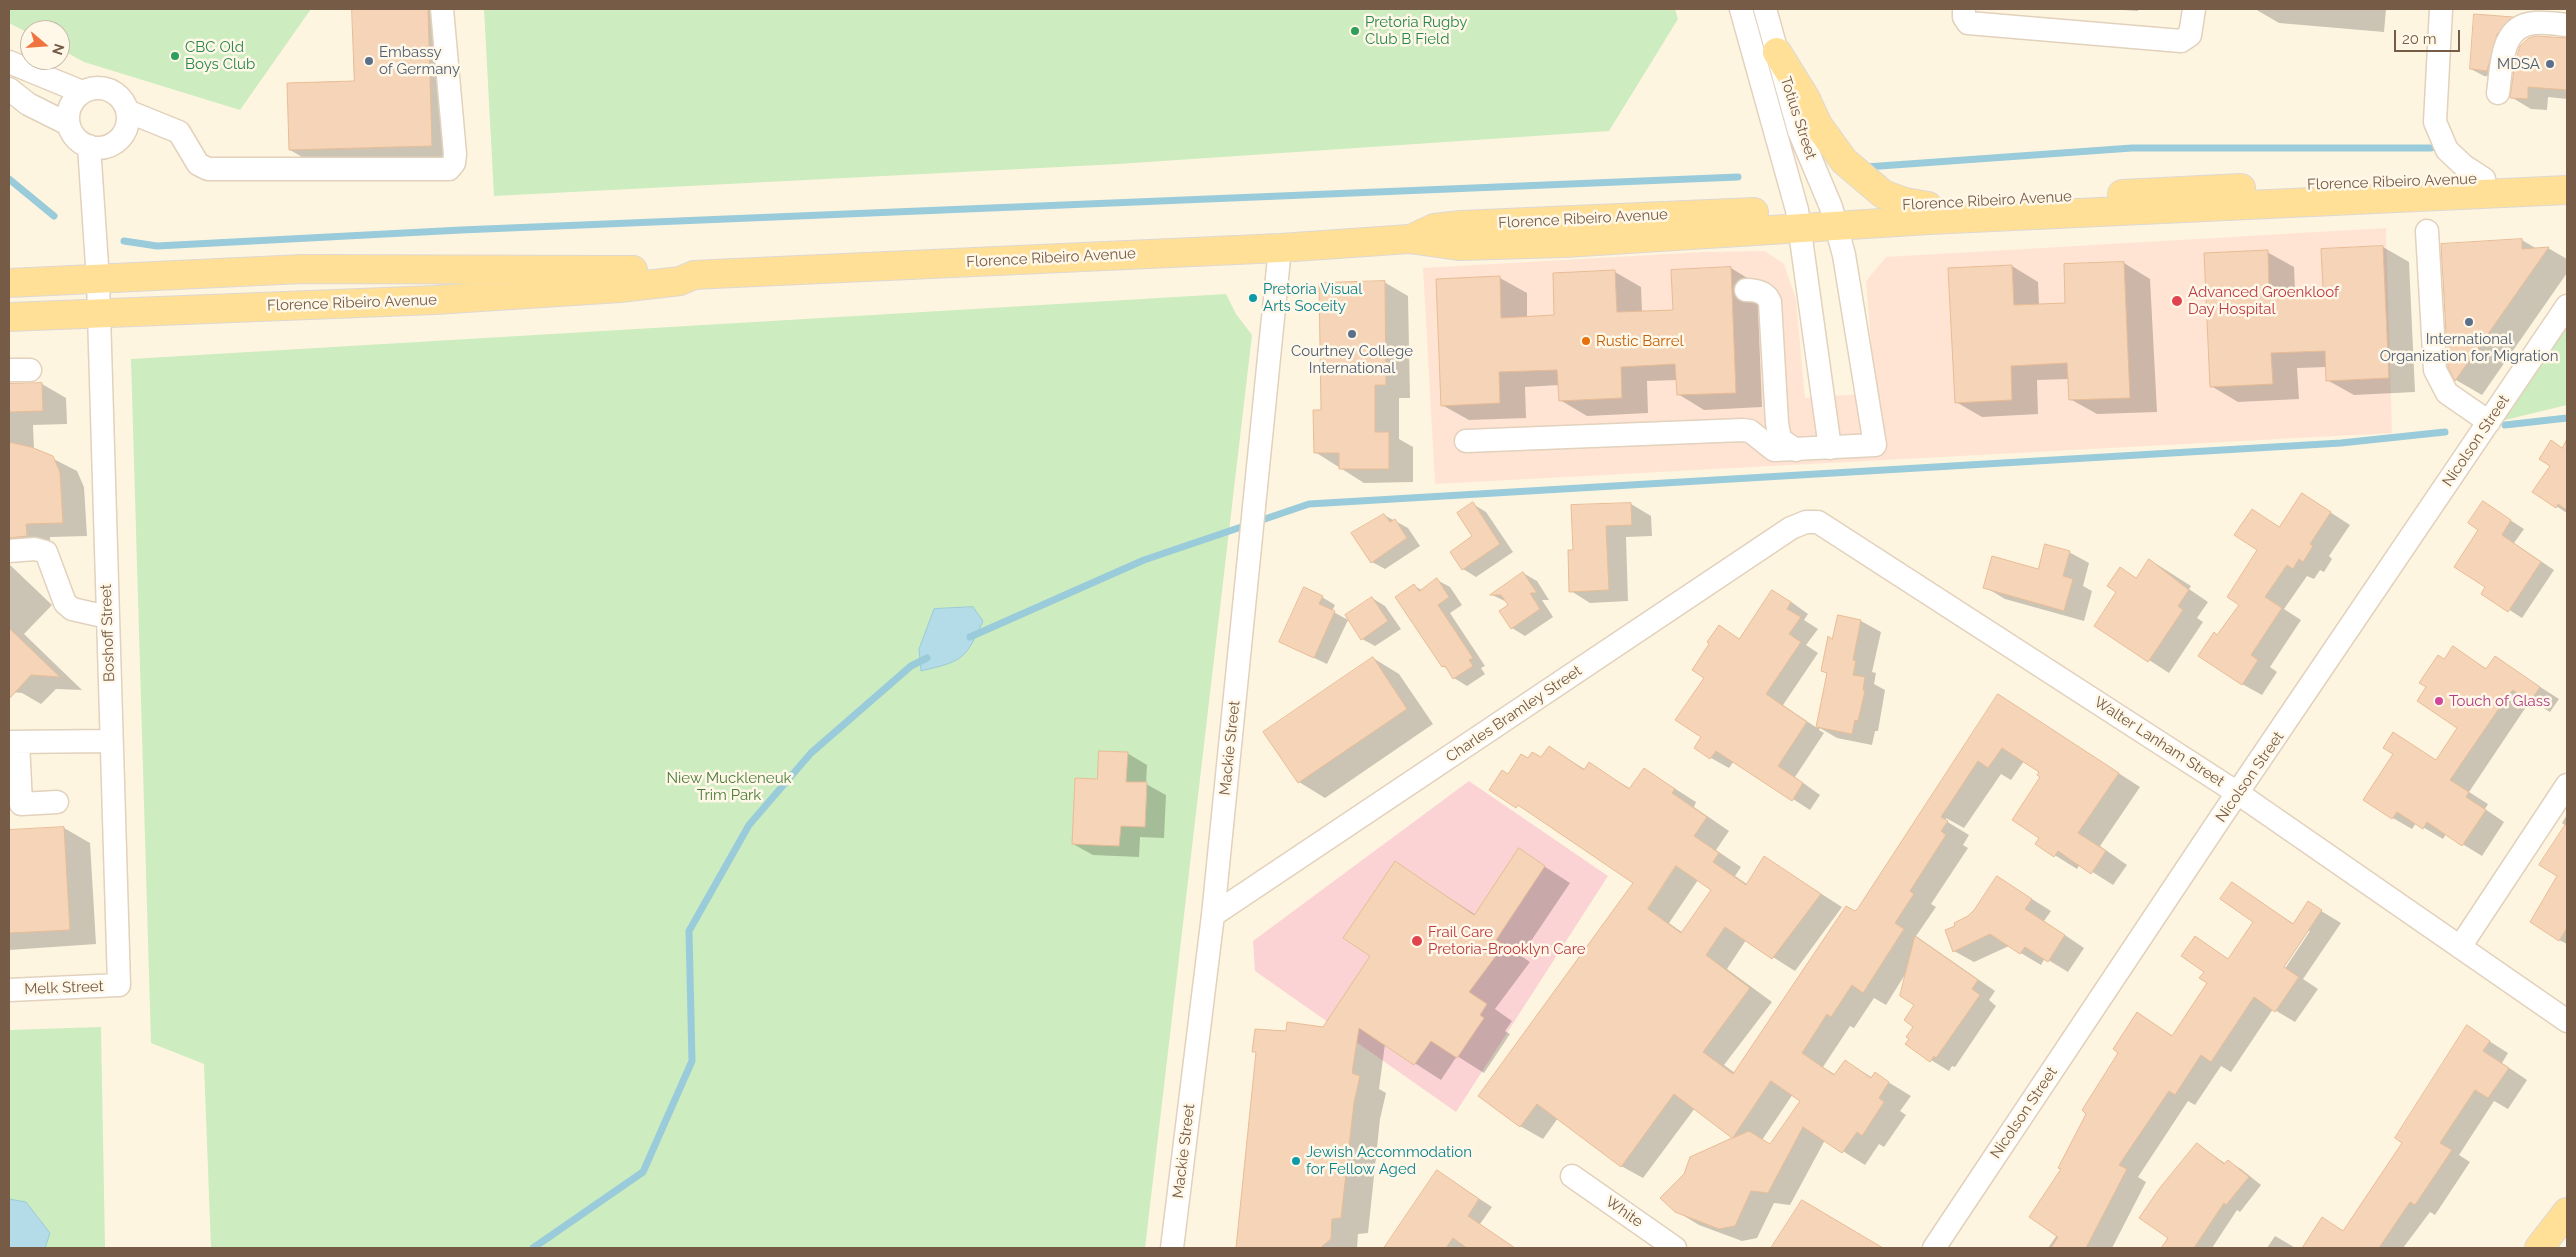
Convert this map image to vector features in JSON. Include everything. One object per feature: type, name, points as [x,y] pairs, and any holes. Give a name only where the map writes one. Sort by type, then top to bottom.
[{"type":"main road","points":[[1777,52],[1806,99],[1818,125],[1844,161],[1883,194],[1905,202],[1928,206]]},
{"type":"main road","name":"Florence Ribeiro Avenue","points":[[1833,216],[1928,206],[2172,190],[2567,174]]},
{"type":"main road","name":"Florence Ribeiro Avenue","points":[[9,283],[302,269],[643,270],[680,271],[694,275],[1280,248],[1409,239],[1434,228],[1460,225],[1799,218],[2567,190]]},
{"type":"main road","name":"Florence Ribeiro Avenue","points":[[9,316],[435,300],[620,288],[680,282],[694,275]]},
{"type":"main road","points":[[2539,1248],[2567,1212]]},
{"type":"street","points":[[127,111],[179,132],[198,164],[208,169],[449,169],[454,163],[455,154],[442,9]]},
{"type":"street","name":"Totius Street","points":[[1740,9],[1799,218],[1830,448],[1875,445],[1844,255],[1833,216],[1799,131],[1765,9]]},
{"type":"street","points":[[1964,9],[1964,17],[1968,23],[2181,41],[2190,35],[2194,9]]},
{"type":"street","points":[[2441,9],[2434,122],[2447,150],[2464,166],[2484,178]]},
{"type":"street","points":[[2498,92],[2505,46],[2509,37],[2521,27],[2534,22],[2567,25]]},
{"type":"street","points":[[9,62],[82,92]]},
{"type":"street","points":[[97,87],[117,94],[127,111],[128,122],[118,140],[104,147],[89,146],[72,134],[68,124],[72,104],[82,92],[97,87]]},
{"type":"street","points":[[9,89],[23,101],[68,124]]},
{"type":"street","name":"Boshoff Street","points":[[89,146],[98,280],[110,741],[119,986]]},
{"type":"street","points":[[2427,231],[2435,370],[2447,393],[2489,422]]},
{"type":"street","name":"Mackie Street","points":[[1172,1248],[1213,915],[1280,248]]},
{"type":"street","points":[[1746,290],[1758,291],[1767,296],[1770,302],[1777,423],[1780,438],[1796,450]]},
{"type":"street","name":"Nicolson Street","points":[[1934,1248],[2567,306]]},
{"type":"street","points":[[1466,441],[1742,430],[1750,431],[1774,450],[1830,448]]},
{"type":"street","name":"Charles Bramley Street","points":[[1213,915],[1791,528],[1806,522],[1818,522]]},
{"type":"street","name":"Walter Lanham Street","points":[[1818,522],[2239,794],[2567,1021]]},
{"type":"street","points":[[9,551],[36,549],[46,552],[65,603],[72,610],[107,617]]},
{"type":"street","points":[[58,802],[21,804],[14,742],[110,741]]},
{"type":"street","points":[[2460,947],[2567,785]]},
{"type":"street","name":"Melk Street","points":[[9,990],[119,986]]},
{"type":"street","name":"White","points":[[1572,1176],[1674,1248]]},
{"type":"shaded area","points":[[2386,228],[2392,433],[1435,484],[1423,268],[1702,252],[1765,251],[1784,264],[1796,299],[1805,398],[1875,393],[1866,281],[1886,257]]},
{"type":"shaded area","points":[[1469,781],[1608,876],[1456,1112],[1255,971],[1253,941]]},
{"type":"green space","name":"CBC Old Boys Club","points":[[9,9],[311,9],[240,110],[84,62],[70,54],[70,20],[20,20],[20,29],[9,23]]},
{"type":"green space","points":[[484,9],[1675,9],[1678,19],[1609,131],[1118,164],[494,196]]},
{"type":"green space","name":"Niew Muckleneuk Trim Park","points":[[1226,294],[1236,314],[1252,335],[1145,1248],[211,1248],[204,1064],[151,1043],[131,359]]},
{"type":"green space","points":[[2567,311],[2567,405],[2484,425]]},
{"type":"green space","points":[[101,1027],[105,1248],[9,1248],[9,1030]]},
{"type":"water","points":[[973,607],[983,621],[966,652],[961,657],[945,665],[921,671],[919,649],[934,609]]},
{"type":"water","points":[[9,1199],[26,1202],[50,1233],[45,1248],[9,1248]]},
{"type":"building","points":[[352,9],[428,9],[432,146],[289,150],[287,83],[354,81]]},
{"type":"building","points":[[2474,14],[2513,17],[2497,34],[2487,71],[2470,69]]},
{"type":"building","points":[[2537,36],[2567,38],[2567,90],[2528,87],[2528,99],[2510,98],[2515,62],[2520,46],[2529,38]]},
{"type":"building","name":"International Organization for Migration","points":[[2522,239],[2522,249],[2549,247],[2455,381],[2448,367],[2441,244]]},
{"type":"building","points":[[2383,246],[2389,378],[2326,381],[2325,351],[2271,353],[2273,384],[2210,387],[2204,253],[2268,250],[2269,291],[2323,288],[2321,249]]},
{"type":"building","points":[[2124,262],[2130,398],[2069,400],[2067,363],[2011,366],[2012,400],[1955,403],[1948,268],[2012,265],[2014,305],[2065,303],[2064,264]]},
{"type":"building","name":"Rustic Barrel","points":[[1731,267],[1736,393],[1677,395],[1675,364],[1621,367],[1622,398],[1559,401],[1557,370],[1499,372],[1500,403],[1441,406],[1436,279],[1500,276],[1501,318],[1554,315],[1553,273],[1615,270],[1617,312],[1673,310],[1671,270]]},
{"type":"building","points":[[1385,281],[1386,385],[1375,385],[1375,432],[1389,432],[1389,469],[1339,469],[1339,453],[1314,453],[1313,410],[1321,410],[1319,283]]},
{"type":"building","points":[[42,383],[43,411],[9,412],[9,384]]},
{"type":"building","points":[[2567,439],[2567,510],[2558,504],[2556,508],[2532,492],[2550,466],[2539,459],[2551,440],[2562,448]]},
{"type":"building","points":[[9,442],[31,447],[53,456],[60,472],[63,523],[26,524],[27,536],[9,538]]},
{"type":"building","points":[[2302,493],[2331,512],[2310,544],[2313,546],[2303,562],[2299,559],[2293,569],[2287,565],[2265,597],[2282,608],[2251,655],[2258,660],[2242,685],[2198,656],[2214,632],[2217,635],[2239,605],[2227,597],[2257,550],[2234,535],[2252,509],[2279,527]]},
{"type":"building","points":[[2483,501],[2511,520],[2502,535],[2541,562],[2508,612],[2481,594],[2485,587],[2454,567],[2478,530],[2468,523]]},
{"type":"building","points":[[1473,502],[1500,544],[1462,570],[1450,552],[1472,536],[1457,513]]},
{"type":"building","points":[[1631,503],[1632,525],[1606,526],[1609,590],[1569,592],[1568,550],[1573,550],[1571,505]]},
{"type":"building","points":[[1384,514],[1390,522],[1395,519],[1407,538],[1371,563],[1351,533]]},
{"type":"building","points":[[2045,544],[2070,551],[2063,576],[2073,579],[2064,611],[1983,588],[1992,556],[2038,569]]},
{"type":"building","points":[[2149,559],[2189,590],[2178,606],[2183,610],[2148,662],[2094,626],[2116,592],[2107,586],[2120,567],[2136,578]]},
{"type":"building","points":[[1523,572],[1537,593],[1530,593],[1540,609],[1511,629],[1499,611],[1508,605],[1501,595],[1490,595]]},
{"type":"building","points":[[1437,578],[1449,597],[1438,605],[1473,658],[1469,660],[1473,666],[1453,679],[1445,666],[1442,667],[1395,597],[1414,584],[1419,591]]},
{"type":"building","points":[[1304,587],[1323,596],[1319,604],[1335,611],[1314,658],[1279,642]]},
{"type":"building","points":[[1772,590],[1791,602],[1787,609],[1801,617],[1789,634],[1801,642],[1766,694],[1807,722],[1778,766],[1803,783],[1792,801],[1716,751],[1710,759],[1694,748],[1701,737],[1675,720],[1704,678],[1692,670],[1709,644],[1707,642],[1719,625],[1739,639]]},
{"type":"building","points":[[1372,597],[1388,621],[1361,640],[1345,615]]},
{"type":"building","points":[[1838,615],[1861,620],[1853,660],[1856,661],[1853,675],[1865,677],[1863,690],[1865,691],[1858,721],[1855,720],[1852,734],[1816,727],[1827,673],[1821,671],[1828,636],[1832,639]]},
{"type":"building","points":[[9,628],[60,677],[31,675],[9,699]]},
{"type":"building","points":[[2453,646],[2486,669],[2495,656],[2540,687],[2530,702],[2513,690],[2509,694],[2450,780],[2469,792],[2466,797],[2486,810],[2462,846],[2427,822],[2423,829],[2397,812],[2392,819],[2363,800],[2393,754],[2383,748],[2393,732],[2436,760],[2457,728],[2417,701],[2426,687],[2419,683],[2438,655],[2444,659]]},
{"type":"building","points":[[1373,657],[1407,709],[1298,783],[1263,732]]},
{"type":"building","points":[[1998,694],[2119,773],[2078,833],[2106,851],[2091,874],[2058,851],[2054,857],[2035,844],[2039,838],[2012,820],[2040,777],[2037,775],[2039,772],[2002,748],[1988,768],[1978,761],[1941,817],[1948,821],[1941,831],[1946,835],[1910,891],[1914,894],[1895,923],[1904,929],[1863,993],[1852,985],[1831,1017],[1827,1014],[1802,1053],[1834,1075],[1845,1060],[1871,1078],[1875,1072],[1889,1082],[1879,1098],[1884,1102],[1862,1136],[1857,1132],[1842,1153],[1803,1127],[1768,1193],[1751,1191],[1735,1226],[1719,1229],[1675,1212],[1660,1198],[1684,1174],[1690,1157],[1732,1138],[1674,1094],[1621,1167],[1537,1104],[1520,1127],[1478,1096],[1633,883],[1518,805],[1516,808],[1489,790],[1502,770],[1508,774],[1521,754],[1528,758],[1532,752],[1541,757],[1549,746],[1584,770],[1589,762],[1629,789],[1644,768],[1675,789],[1672,793],[1707,817],[1694,836],[1719,853],[1713,862],[1746,885],[1764,856],[1821,894],[1772,959],[1725,927],[1706,955],[1750,988],[1703,1052],[1733,1074],[1846,906],[1855,911]],"holes":[[[1676,866],[1711,890],[1681,933],[1648,909]],[[1771,1081],[1800,1101],[1770,1144],[1749,1131],[1733,1138]]]},
{"type":"building","points":[[1099,751],[1128,752],[1126,782],[1147,782],[1145,827],[1121,826],[1119,846],[1072,844],[1075,778],[1097,779]]},
{"type":"building","points":[[2567,822],[2567,928],[2559,941],[2530,922],[2557,876],[2539,865]]},
{"type":"building","points":[[64,827],[70,930],[9,933],[9,830]]},
{"type":"building","points":[[1519,848],[1545,866],[1496,940],[1504,945],[1469,992],[1487,1004],[1480,1015],[1484,1018],[1457,1058],[1431,1041],[1414,1065],[1359,1028],[1352,1073],[1360,1076],[1354,1103],[1341,1218],[1332,1219],[1331,1239],[1320,1248],[1236,1248],[1256,1052],[1252,1052],[1255,1029],[1286,1031],[1287,1022],[1323,1027],[1370,956],[1343,938],[1395,861],[1474,915]]},
{"type":"building","points":[[1997,876],[2032,899],[2025,909],[2065,935],[2048,962],[2025,947],[2020,954],[1990,934],[1953,952],[1945,930],[1955,926],[1954,923],[1968,916],[1974,910]]},
{"type":"building","points":[[2232,882],[2293,924],[2308,901],[2322,910],[2284,967],[2299,977],[2275,1012],[2254,997],[2211,1062],[2201,1055],[2175,1095],[2169,1091],[2119,1165],[2127,1169],[2086,1248],[2051,1248],[2058,1237],[2029,1217],[2061,1169],[2058,1168],[2086,1114],[2082,1110],[2118,1053],[2113,1049],[2137,1012],[2172,1036],[2207,983],[2199,978],[2204,972],[2181,956],[2195,936],[2228,959],[2253,922],[2220,899]]},
{"type":"building","points":[[1915,936],[1978,980],[1972,989],[1980,995],[1936,1058],[1934,1056],[1930,1062],[1905,1044],[1909,1039],[1906,1037],[1913,1027],[1904,1020],[1914,1005],[1900,996]]},
{"type":"building","points":[[2467,1025],[2490,1041],[2483,1051],[2509,1068],[2488,1098],[2475,1090],[2440,1143],[2452,1150],[2415,1205],[2410,1202],[2379,1248],[2302,1248],[2322,1217],[2343,1231],[2402,1143],[2395,1138]]},
{"type":"building","points":[[2197,1143],[2224,1164],[2228,1160],[2249,1177],[2226,1205],[2224,1203],[2194,1248],[2161,1248],[2168,1238],[2139,1218],[2159,1189]]},
{"type":"building","points":[[1437,1170],[1479,1199],[1468,1216],[1515,1248],[1467,1248],[1453,1238],[1446,1248],[1384,1248]]},
{"type":"building","points":[[1802,1200],[1883,1248],[1771,1248]]},
{"type":"waterway","points":[[1866,167],[2132,148],[2431,148]]},
{"type":"waterway","points":[[124,241],[157,246],[461,230],[1738,177]]},
{"type":"waterway","points":[[9,179],[54,216]]},
{"type":"waterway","points":[[2505,425],[2567,418]]},
{"type":"waterway","points":[[970,637],[1144,560],[1309,504],[2341,443],[2445,432]]},
{"type":"waterway","points":[[533,1248],[643,1172],[692,1061],[689,931],[749,825],[811,753],[911,666],[927,658]]},
{"type":"place","name":"Pretoria Rugby Club B Field","points":[[1355,31]]},
{"type":"place","name":"CBC Old Boys Club","points":[[175,56]]},
{"type":"place","name":"Embassy of Germany","points":[[369,61]]},
{"type":"place","name":"MDSA","points":[[2550,64]]},
{"type":"place","name":"Pretoria Visual Arts Soceity","points":[[1253,298]]},
{"type":"place","name":"Advanced Groenkloof Day Hospital","points":[[2177,301]]},
{"type":"place","name":"International Organization for Migration","points":[[2469,322]]},
{"type":"place","name":"Courtney College International","points":[[1352,334]]},
{"type":"place","name":"Rustic Barrel","points":[[1586,341]]},
{"type":"place","name":"Touch of Glass","points":[[2439,701]]},
{"type":"place","name":"Frail Care Pretoria-Brooklyn Care","points":[[1417,941]]},
{"type":"place","name":"Jewish Accommodation for Fellow Aged","points":[[1296,1161]]}]
